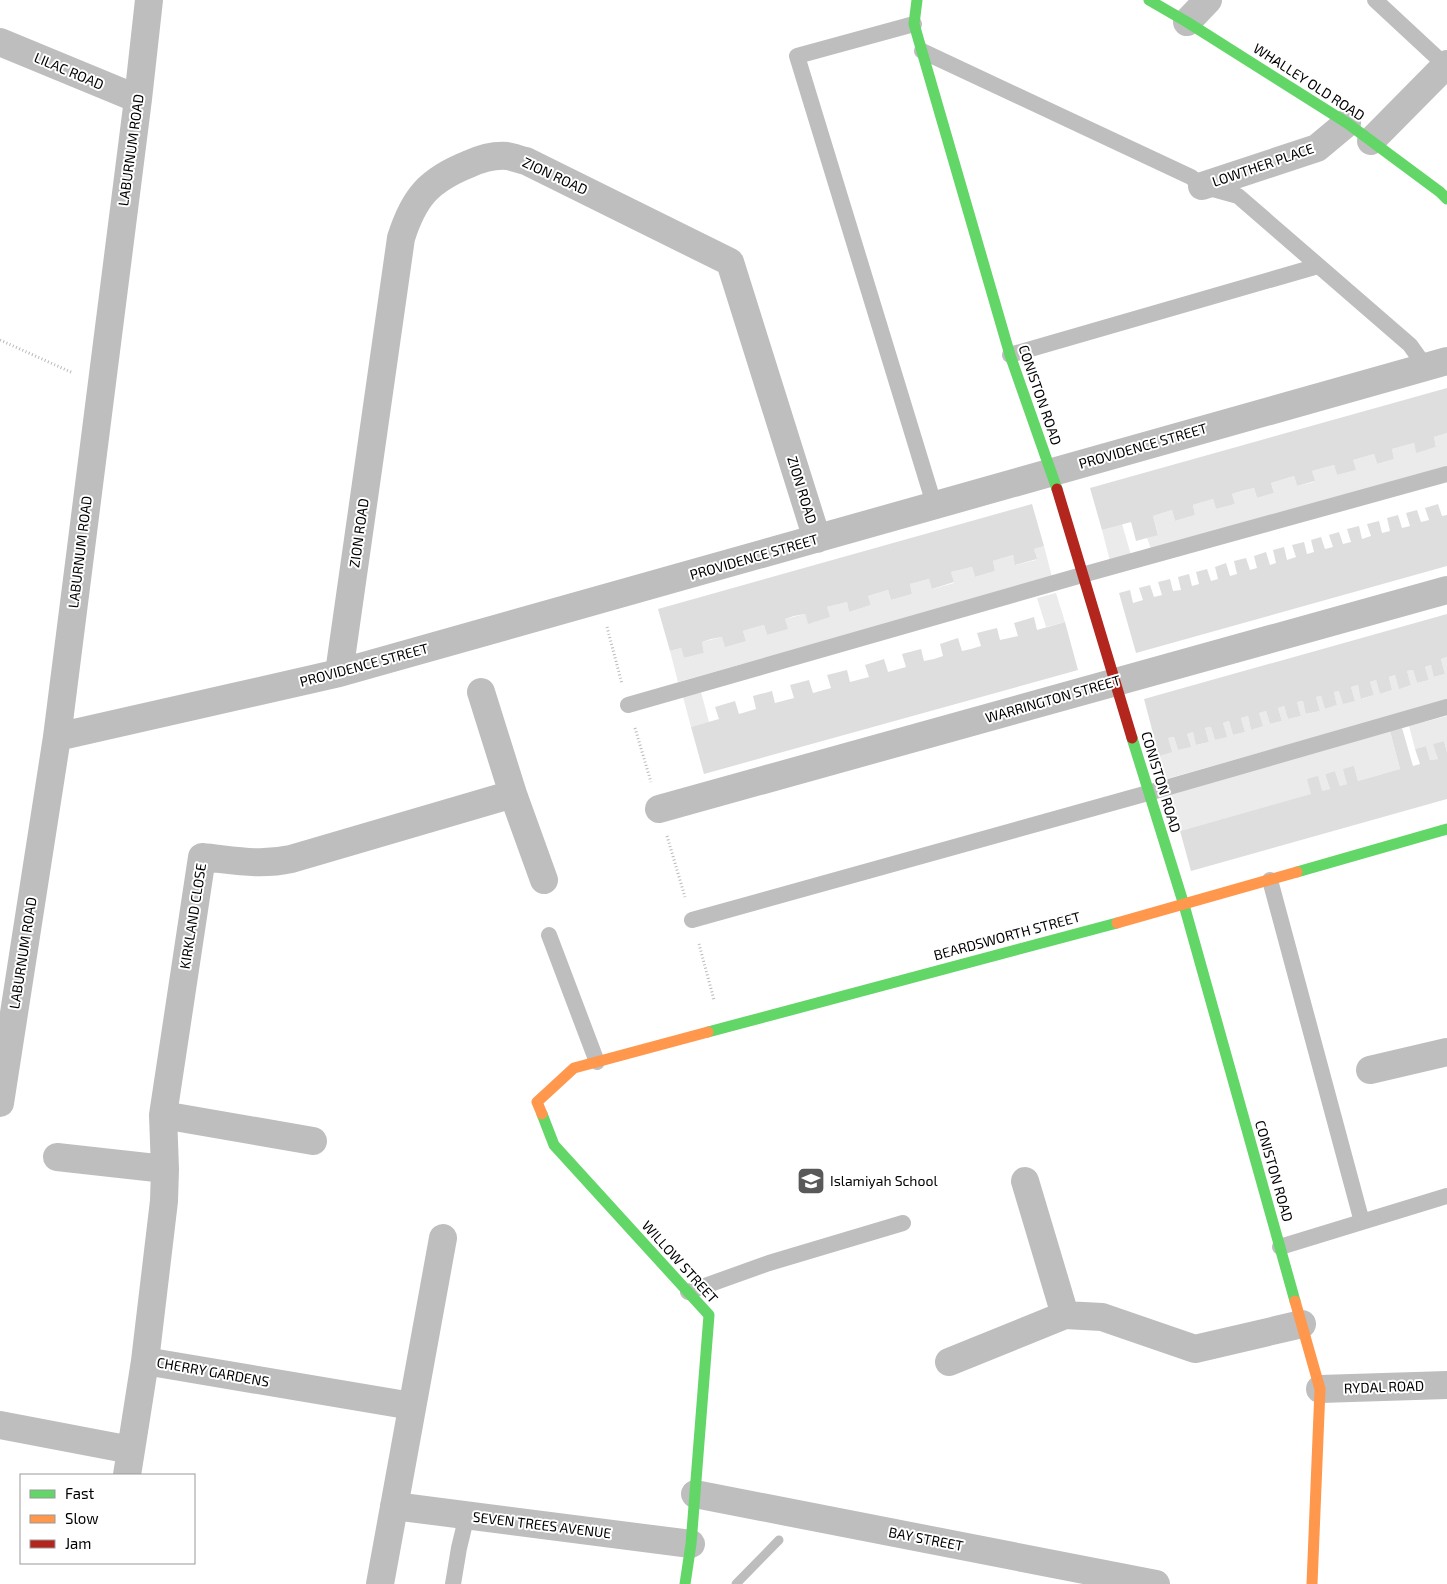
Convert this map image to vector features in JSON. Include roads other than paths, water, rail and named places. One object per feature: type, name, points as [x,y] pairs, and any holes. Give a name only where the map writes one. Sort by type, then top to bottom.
[{"type":"street","name":"LABURNUM ROAD","points":[[0,1103],[57,737],[150,0]]},
{"type":"street","name":"CONISTON ROAD","points":[[917,0],[914,24],[1010,355],[1052,472],[1148,793],[1184,905],[1320,1389],[1312,1584]]},
{"type":"street","name":"WHALLEY OLD ROAD","points":[[1149,0],[1347,123],[1447,199]]},
{"type":"street","points":[[1187,22],[1208,0]]},
{"type":"street","name":"LILAC ROAD","points":[[0,42],[138,99]]},
{"type":"street","points":[[1371,141],[1446,64]]},
{"type":"street","name":"LOWTHER PLACE","points":[[1202,186],[1317,148],[1347,123]]},
{"type":"street","name":"ZION ROAD","points":[[339,673],[401,238],[408,217],[417,200],[434,182],[453,170],[475,161],[506,156],[526,161],[730,262],[817,539]]},
{"type":"street","name":"PROVIDENCE STREET","points":[[57,737],[339,673],[1436,363]]},
{"type":"street","name":"WARRINGTON STREET","points":[[659,809],[1447,590]]},
{"type":"street","points":[[481,692],[513,794],[544,880]]},
{"type":"street","name":"KIRKLAND CLOSE","points":[[145,1361],[164,1201],[163,1115],[202,857],[250,863],[272,863],[513,794]]},
{"type":"street","name":"BEARDSWORTH STREET","points":[[574,1068],[1184,905],[1447,829]]},
{"type":"street","points":[[1370,1070],[1447,1052]]},
{"type":"street","name":"WILLOW STREET","points":[[574,1068],[537,1102],[554,1146],[709,1315],[691,1544],[685,1584]]},
{"type":"street","points":[[163,1115],[313,1141]]},
{"type":"street","points":[[57,1157],[165,1169]]},
{"type":"street","points":[[1025,1181],[1065,1315]]},
{"type":"street","points":[[380,1584],[444,1238]]},
{"type":"street","points":[[949,1362],[1065,1315],[1102,1318],[1195,1349],[1302,1324]]},
{"type":"street","name":"CHERRY GARDENS","points":[[0,1425],[129,1463],[145,1361],[412,1406]]},
{"type":"street","name":"RYDAL ROAD","points":[[1320,1389],[1447,1385]]},
{"type":"street","name":"BAY STREET","points":[[695,1494],[1156,1584]]},
{"type":"street","name":"SEVEN TREES AVENUE","points":[[394,1506],[691,1544]]},
{"type":"lane","points":[[1375,0],[1446,64]]},
{"type":"lane","points":[[914,24],[797,56],[934,504]]},
{"type":"lane","points":[[922,51],[1191,178],[1202,186],[1238,196],[1410,346],[1436,363]]},
{"type":"lane","points":[[1010,355],[1318,266]]},
{"type":"lane","points":[[628,705],[1082,575],[1447,474]]},
{"type":"lane","points":[[692,920],[1148,793],[1447,707]]},
{"type":"lane","points":[[1270,880],[1362,1222]]},
{"type":"lane","points":[[549,935],[597,1062]]},
{"type":"lane","points":[[1280,1247],[1447,1196]]},
{"type":"lane","points":[[688,1292],[770,1263],[903,1223]]},
{"type":"lane","points":[[453,1584],[467,1515]]},
{"type":"waterway","points":[[736,1584],[779,1540]]},
{"type":"place","name":"Islamiyah School","points":[[811,1181]]}]
